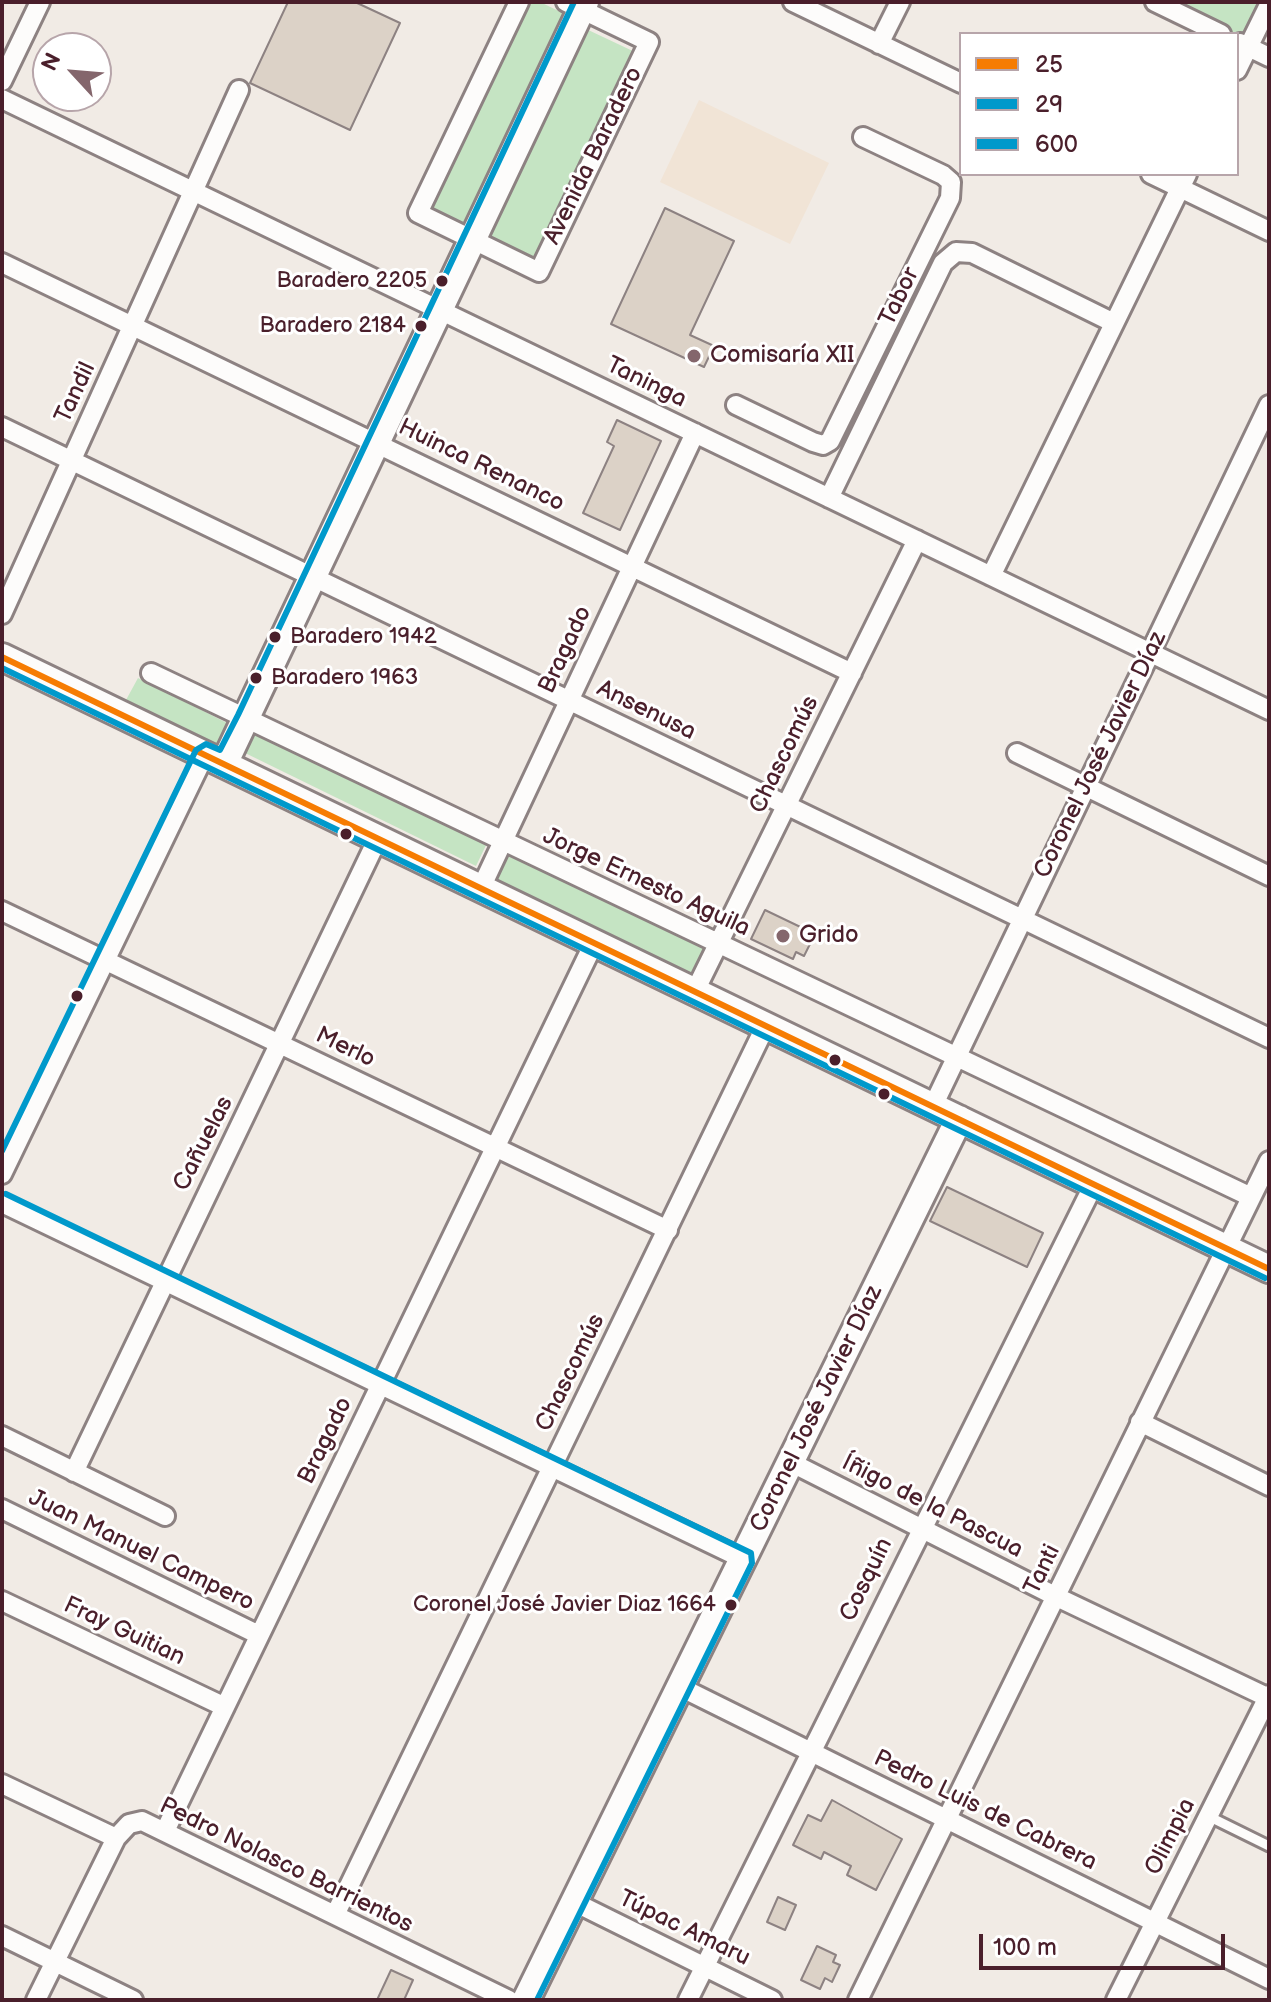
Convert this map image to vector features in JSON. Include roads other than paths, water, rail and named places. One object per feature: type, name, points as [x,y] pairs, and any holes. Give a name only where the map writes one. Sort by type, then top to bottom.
[{"type":"main road","name":"Avenida Baradero","points":[[214,759],[247,719],[472,240],[577,5]]},
{"type":"main road","points":[[2,657],[1269,1269]]},
{"type":"main road","name":"Coronel José Javier Díaz","points":[[526,2000],[959,1119]]},
{"type":"street","points":[[2,81],[40,2]]},
{"type":"street","name":"Avenida Baradero","points":[[519,2],[418,213],[539,272],[649,42],[577,5]]},
{"type":"street","points":[[793,2],[959,82]]},
{"type":"street","points":[[879,44],[900,2]]},
{"type":"street","points":[[1155,2],[1217,32]]},
{"type":"street","points":[[1269,5],[1243,45],[1269,57]]},
{"type":"street","name":"Tandil","points":[[2,614],[239,90]]},
{"type":"street","name":"Taninga","points":[[2,99],[1269,710]]},
{"type":"street","points":[[736,405],[823,445],[830,441],[950,198],[951,182],[863,137]]},
{"type":"street","points":[[1160,176],[1183,181],[1269,231]]},
{"type":"street","points":[[991,576],[1183,181]]},
{"type":"street","name":"Tabor","points":[[829,498],[943,263],[956,252],[972,253],[1114,323]]},
{"type":"street","name":"Huinca Renanco","points":[[2,263],[852,673]]},
{"type":"street","points":[[892,319],[912,327]]},
{"type":"street","name":"Coronel José Javier Díaz","points":[[933,1106],[1269,405]]},
{"type":"street","name":"Ansenusa","points":[[2,427],[1269,1038]]},
{"type":"street","name":"Bragado","points":[[481,888],[695,433]]},
{"type":"street","name":"Chascomús","points":[[695,991],[917,540]]},
{"type":"street","name":"Jorge Ernesto Aguila","points":[[151,673],[1251,1197]]},
{"type":"street","points":[[1017,753],[1269,876]]},
{"type":"street","points":[[2,1174],[106,960],[214,759]]},
{"type":"street","name":"Cañuelas","points":[[74,1472],[163,1280],[281,1044],[378,838]]},
{"type":"street","name":"Merlo","points":[[2,911],[668,1230]]},
{"type":"street","name":"Bragado","points":[[165,1831],[594,943]]},
{"type":"street","name":"Chascomús","points":[[335,1915],[766,1025]]},
{"type":"street","name":"Tanti","points":[[858,2000],[1269,1161]]},
{"type":"street","name":"Cosquín","points":[[688,2000],[921,1526],[1094,1184]]},
{"type":"street","points":[[2,1203],[743,1559]]},
{"type":"street","points":[[1140,1422],[1269,1486]]},
{"type":"street","points":[[2,1436],[165,1516]]},
{"type":"street","name":"Íñigo de la Pascua","points":[[790,1462],[1057,1597],[1269,1697]]},
{"type":"street","name":"Juan Manuel Campero","points":[[2,1509],[259,1635]]},
{"type":"street","name":"Fray Guitian","points":[[2,1601],[225,1707]]},
{"type":"street","name":"Pedro Luis de Cabrera","points":[[680,1687],[1269,1979]]},
{"type":"street","name":"Olimpia","points":[[1116,2000],[1269,1697]]},
{"type":"street","points":[[2,1784],[116,1838],[36,2000]]},
{"type":"street","name":"Pedro Nolasco Barrientos","points":[[116,1838],[129,1824],[142,1821],[509,2000]]},
{"type":"street","name":"Túpac Amaru","points":[[574,1902],[772,2000]]},
{"type":"street","points":[[2,1936],[133,2000]]},
{"type":"lane","points":[[1208,1816],[1269,1846]]},
{"type":"place","name":"Baradero 2205","points":[[442,281]]},
{"type":"place","name":"Baradero 2184","points":[[421,326]]},
{"type":"place","name":"Comisaría XII","points":[[694,356]]},
{"type":"place","name":"Baradero 1942","points":[[275,637]]},
{"type":"place","name":"Baradero 1963","points":[[256,678]]},
{"type":"place","name":"Grido","points":[[783,936]]},
{"type":"place","name":"Coronel José Javier Diaz 1664","points":[[731,1605]]}]
